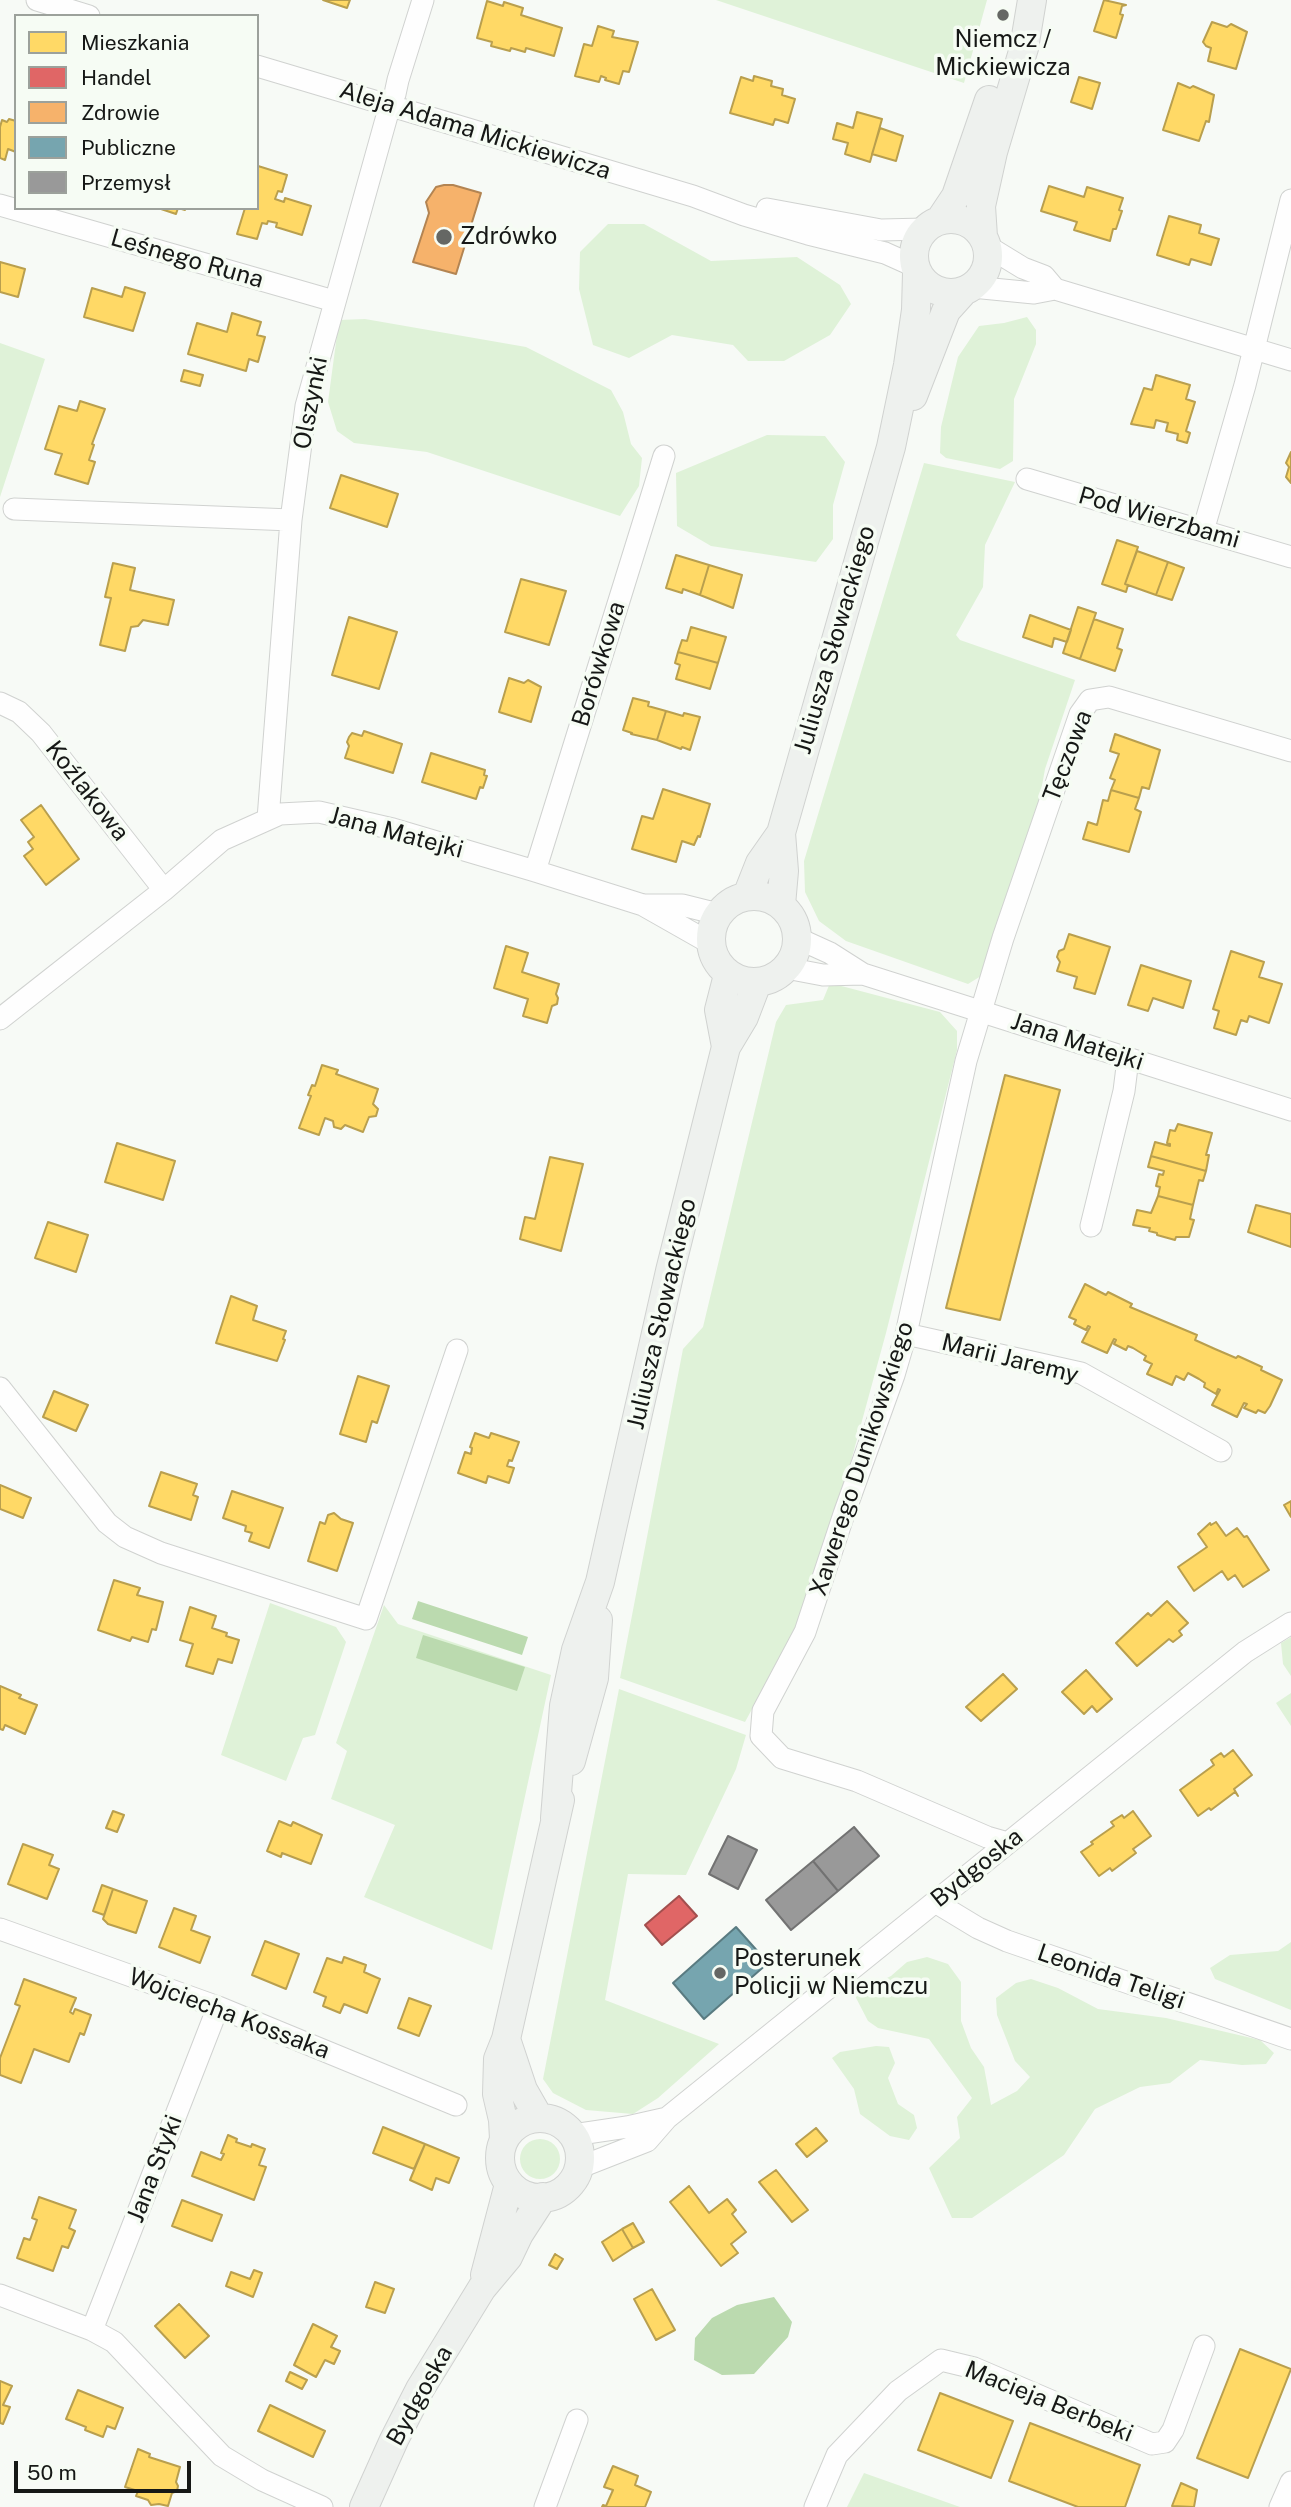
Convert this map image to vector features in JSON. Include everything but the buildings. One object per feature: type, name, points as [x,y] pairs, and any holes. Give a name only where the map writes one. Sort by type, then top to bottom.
[{"type":"street","points":[[37,0],[82,14]]},
{"type":"street","name":"Olszynki","points":[[268,819],[291,520],[306,406],[390,105],[423,0]]},
{"type":"street","points":[[1030,0],[992,93],[956,196],[915,244],[916,269],[928,286],[951,293],[968,289],[1034,293],[1055,289],[1291,360]]},
{"type":"street","points":[[968,289],[986,268],[981,206],[993,152],[1024,48],[1030,0]]},
{"type":"street","name":"Aleja Adama Mickiewicza","points":[[259,67],[693,196],[795,230],[885,253],[916,269]]},
{"type":"street","name":"Aleja Adama Mickiewicza","points":[[693,196],[881,230],[933,225]]},
{"type":"street","points":[[1203,531],[1254,348],[1291,200]]},
{"type":"street","name":"Leśnego Runa","points":[[17,210],[334,301]]},
{"type":"street","points":[[933,225],[962,221],[976,229],[985,242],[1023,268],[1044,276],[1055,289]]},
{"type":"street","name":"Juliusza Słowackiego","points":[[747,896],[760,863],[781,833],[891,447],[916,310],[916,269]]},
{"type":"street","name":"Juliusza Słowackiego","points":[[891,447],[927,365],[946,311],[968,289]]},
{"type":"street","name":"Borówkowa","points":[[535,872],[664,456]]},
{"type":"street","name":"Pod Wierzbami","points":[[1027,480],[1291,557]]},
{"type":"street","points":[[14,509],[291,520]]},
{"type":"street","name":"Tęczowa","points":[[982,1010],[1003,938],[1080,714],[1090,700],[1109,697],[1291,751]]},
{"type":"street","name":"Koźlakowa","points":[[0,703],[18,711],[40,733],[164,890]]},
{"type":"street","name":"Jana Matejki","points":[[0,1019],[164,890],[222,840],[280,814],[319,811],[393,829],[643,905],[710,943]]},
{"type":"street","name":"Juliusza Słowackiego","points":[[781,833],[784,871],[781,905]]},
{"type":"street","points":[[747,896],[765,897],[781,905],[790,914],[797,938],[795,954],[786,968],[768,981],[757,983],[728,975],[719,966],[710,943],[711,928],[718,914],[731,902],[747,896]]},
{"type":"street","name":"Jana Matejki","points":[[643,905],[682,905],[718,914]]},
{"type":"street","name":"Jana Matejki","points":[[797,938],[863,974],[1291,1110]]},
{"type":"street","name":"Jana Matejki","points":[[786,968],[823,975],[863,974]]},
{"type":"street","name":"Juliusza Słowackiego","points":[[726,1047],[719,1010],[728,975]]},
{"type":"street","name":"Juliusza Słowackiego","points":[[504,2139],[496,2076],[498,2059],[506,2039],[555,1818],[594,1678],[600,1582],[670,1271],[726,1047],[744,1017],[757,983]]},
{"type":"street","name":"Xawerego Dunikowskiego","points":[[982,1010],[966,1061],[906,1334],[894,1375],[805,1632],[763,1711],[761,1736],[782,1758],[857,1781],[1008,1843]]},
{"type":"street","points":[[1091,1226],[1124,1091],[1128,1059]]},
{"type":"street","name":"Marii Jaremy","points":[[906,1334],[1081,1373],[1222,1451]]},
{"type":"street","points":[[0,1388],[107,1523],[125,1537],[161,1553],[366,1619],[457,1350]]},
{"type":"street","name":"Bydgoska","points":[[578,2168],[646,2141],[667,2118],[1008,1843],[1245,1653],[1291,1623]]},
{"type":"street","name":"Leonida Teligi","points":[[935,1902],[978,1928],[1007,1941],[1291,2039]]},
{"type":"street","name":"Wojciecha Kossaka","points":[[0,1928],[218,2007],[456,2105]]},
{"type":"street","name":"Jana Styki","points":[[92,2330],[218,2007]]},
{"type":"street","points":[[506,2039],[523,2090],[540,2118]]},
{"type":"street","points":[[540,2118],[551,2119],[563,2125],[573,2135],[579,2148],[578,2168],[566,2188],[554,2195],[543,2197],[530,2197],[516,2192],[509,2184],[501,2165],[500,2151],[504,2139],[525,2120],[540,2118]]},
{"type":"street","name":"Bydgoska","points":[[573,2135],[667,2118]]},
{"type":"street","name":"Bydgoska","points":[[482,2288],[509,2184]]},
{"type":"street","name":"Bydgoska","points":[[364,2507],[420,2389],[482,2288],[508,2258],[519,2234],[543,2197]]},
{"type":"street","points":[[0,2295],[92,2330],[114,2342],[222,2456],[262,2480],[322,2507]]},
{"type":"street","name":"Macieja Berbeki","points":[[815,2507],[837,2455],[898,2391],[941,2360],[974,2368],[1152,2444],[1166,2442],[1173,2430],[1204,2346]]},
{"type":"street","points":[[545,2507],[577,2420]]},
{"type":"street","points":[[1280,2507],[1291,2482]]},
{"type":"shaded area","points":[[716,0],[987,0],[964,83]]},
{"type":"shaded area","points":[[608,224],[644,224],[711,261],[797,257],[840,285],[851,304],[830,335],[784,361],[748,361],[733,345],[672,335],[629,358],[593,345],[579,289],[580,252]]},
{"type":"shaded area","points":[[1027,317],[1036,330],[1036,344],[1014,399],[1013,461],[1000,469],[946,458],[940,453],[941,427],[958,357],[979,326]]},
{"type":"shaded area","points":[[365,319],[526,347],[611,390],[623,412],[631,444],[642,458],[639,486],[620,516],[427,452],[354,443],[337,431],[328,402],[339,320]]},
{"type":"shaded area","points":[[0,343],[45,359],[0,497]]},
{"type":"shaded area","points":[[767,435],[825,436],[845,462],[833,505],[833,539],[816,562],[711,546],[677,526],[676,473]]},
{"type":"shaded area","points":[[924,463],[1015,482],[985,545],[983,587],[956,635],[960,640],[1075,680],[1045,769],[1035,825],[981,976],[968,984],[846,941],[819,921],[805,892],[804,861]]},
{"type":"shaded area","points":[[830,983],[940,1012],[957,1031],[957,1050],[848,1472],[796,1628],[745,1722],[620,1678],[683,1349],[703,1327],[776,1022],[786,1005],[823,1000]]},
{"type":"shaded area","points":[[418,1601],[528,1637],[522,1655],[412,1619]]},
{"type":"shaded area","points":[[270,1603],[336,1627],[346,1642],[315,1735],[303,1738],[286,1781],[221,1755]]},
{"type":"shaded area","points":[[384,1605],[398,1624],[551,1675],[492,1950],[364,1897],[395,1825],[331,1799],[347,1751],[336,1743]]},
{"type":"shaded area","points":[[423,1635],[525,1667],[517,1691],[416,1658]]},
{"type":"shaded area","points":[[1291,1637],[1291,1676],[1283,1664],[1281,1643]]},
{"type":"shaded area","points":[[619,1689],[746,1735],[736,1769],[686,1875],[628,1874],[605,2000],[719,2044],[658,2098],[633,2114],[586,2110],[553,2093],[543,2079]]},
{"type":"shaded area","points":[[1291,1693],[1291,1726],[1276,1703]]},
{"type":"shaded area","points":[[1291,1942],[1291,2010],[1215,1979],[1210,1968],[1230,1955],[1278,1951]]},
{"type":"shaded area","points":[[927,1957],[948,1964],[961,1982],[961,2021],[971,2048],[984,2067],[991,2105],[1017,2091],[1030,2077],[1015,2061],[997,2015],[996,1998],[1016,1983],[1031,1979],[1058,1988],[1098,2009],[1166,2018],[1260,2040],[1274,2053],[1266,2064],[1242,2065],[1200,2060],[1170,2083],[1140,2087],[1095,2109],[1064,2155],[972,2218],[952,2218],[929,2168],[960,2138],[957,2117],[972,2098],[929,2039],[878,2028],[868,2021],[854,1994],[891,1976],[907,1962]]},
{"type":"shaded area","points":[[876,2046],[889,2047],[895,2063],[888,2078],[898,2104],[914,2115],[917,2128],[909,2140],[890,2136],[860,2114],[854,2089],[832,2058],[840,2052]]},
{"type":"shaded area","points":[[540,2139],[548,2140],[554,2145],[559,2151],[559,2167],[554,2173],[548,2178],[540,2179],[532,2178],[526,2173],[521,2167],[520,2159],[521,2151],[526,2145],[532,2140]]},
{"type":"shaded area","points":[[774,2297],[792,2322],[788,2337],[754,2374],[722,2375],[694,2360],[695,2338],[712,2318],[737,2305]]},
{"type":"shaded area","points":[[864,2473],[960,2507],[847,2507]]},
{"type":"place","name":"Niemcz / Mickiewicza","points":[[1003,15]]},
{"type":"place","name":"Zdrówko","points":[[444,237]]},
{"type":"place","name":"Posterunek Policji w Niemczu","points":[[720,1973]]}]
